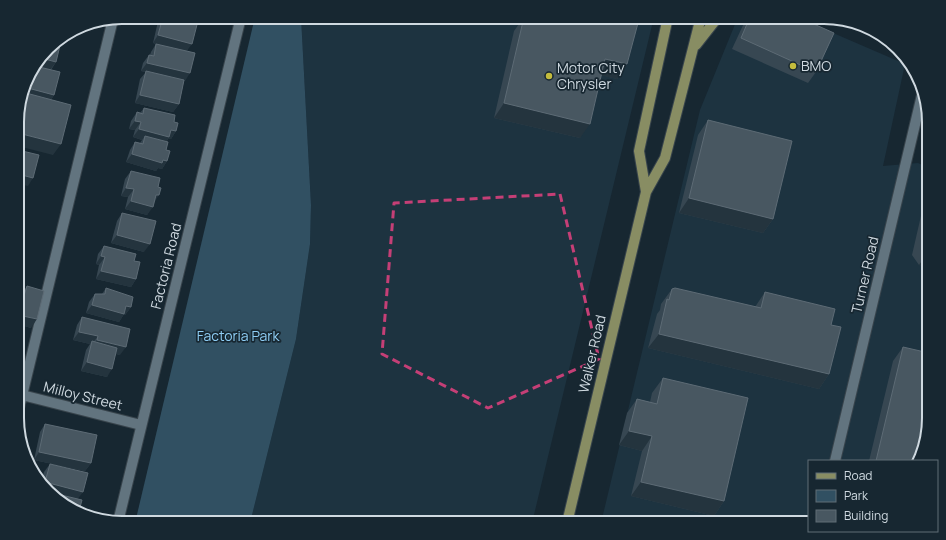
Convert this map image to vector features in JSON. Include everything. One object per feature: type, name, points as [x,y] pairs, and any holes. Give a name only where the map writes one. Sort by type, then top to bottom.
[{"type":"main road","name":"Walker Road","points":[[646,192],[639,150],[666,24]]},
{"type":"main road","name":"Walker Road","points":[[569,516],[646,192],[665,158],[699,24]]},
{"type":"main road","points":[[694,48],[713,24]]},
{"type":"street","name":"Factoria Road","points":[[119,516],[239,24]]},
{"type":"street","points":[[24,379],[112,25]]},
{"type":"street","name":"Turner Road","points":[[835,460],[920,103]]},
{"type":"street","name":"Milloy Street","points":[[24,396],[141,425]]},
{"type":"highlighted area","points":[[560,194],[599,359],[488,408],[382,354],[394,203]]},
{"type":"shaded area","points":[[301,24],[652,24],[534,516],[252,516],[296,339],[310,244],[311,205]]},
{"type":"shaded area","points":[[735,24],[812,24],[903,63],[905,66],[883,166],[918,163],[922,165],[922,424],[920,437],[912,460],[808,460],[808,516],[603,516],[700,110]]},
{"type":"green space","name":"Factoria Park","points":[[253,24],[301,24],[311,205],[310,244],[296,339],[252,516],[137,516]]},
{"type":"building","points":[[161,24],[197,24],[192,44],[158,35]]},
{"type":"building","name":"Motor City Chrysler","points":[[522,24],[638,24],[627,64],[605,59],[590,124],[504,103]]},
{"type":"building","name":"BMO","points":[[747,24],[814,24],[834,33],[816,72],[741,38]]},
{"type":"building","points":[[156,44],[195,53],[190,73],[147,63],[149,55],[154,56]]},
{"type":"building","points":[[60,47],[56,62],[47,59]]},
{"type":"building","points":[[41,67],[60,72],[54,95],[30,89]]},
{"type":"building","points":[[146,71],[184,80],[179,104],[140,95]]},
{"type":"building","points":[[28,94],[71,105],[61,144],[24,135],[25,110]]},
{"type":"building","points":[[144,108],[175,115],[174,122],[178,123],[176,131],[171,130],[169,137],[139,129],[141,122],[135,121],[137,112],[143,114]]},
{"type":"building","points":[[708,120],[792,141],[773,219],[689,198]]},
{"type":"building","points":[[145,136],[168,142],[166,150],[170,151],[167,161],[163,160],[162,163],[132,154],[135,142],[143,144]]},
{"type":"building","points":[[24,151],[39,155],[33,178],[24,176]]},
{"type":"building","points":[[131,171],[160,178],[158,187],[161,188],[159,195],[156,195],[153,207],[131,201],[134,189],[126,188]]},
{"type":"building","points":[[122,213],[156,221],[150,244],[117,235]]},
{"type":"building","points":[[104,246],[136,254],[134,261],[140,262],[136,279],[101,271],[105,257],[101,256]]},
{"type":"building","points":[[27,286],[44,291],[37,319],[24,316],[24,296]]},
{"type":"building","points":[[106,288],[133,297],[131,307],[126,306],[124,314],[92,305],[95,294],[105,294]]},
{"type":"building","points":[[675,288],[761,308],[765,292],[835,309],[831,325],[841,327],[829,374],[659,334],[667,299],[669,300],[672,289]]},
{"type":"building","points":[[82,317],[130,329],[126,347],[97,340],[98,336],[79,332]]},
{"type":"building","points":[[92,341],[117,348],[112,369],[87,362]]},
{"type":"building","points":[[903,347],[922,351],[922,424],[915,455],[912,460],[876,460]]},
{"type":"building","points":[[663,378],[748,398],[724,501],[641,482],[652,436],[629,431],[637,399],[657,404]]},
{"type":"building","points":[[45,424],[97,435],[91,463],[39,452]]},
{"type":"building","points":[[50,464],[88,473],[83,492],[49,483],[46,480]]},
{"type":"building","points":[[61,495],[82,500],[80,507]]},
{"type":"place","name":"BMO","points":[[793,66]]},
{"type":"place","name":"Motor City Chrysler","points":[[549,76]]}]
